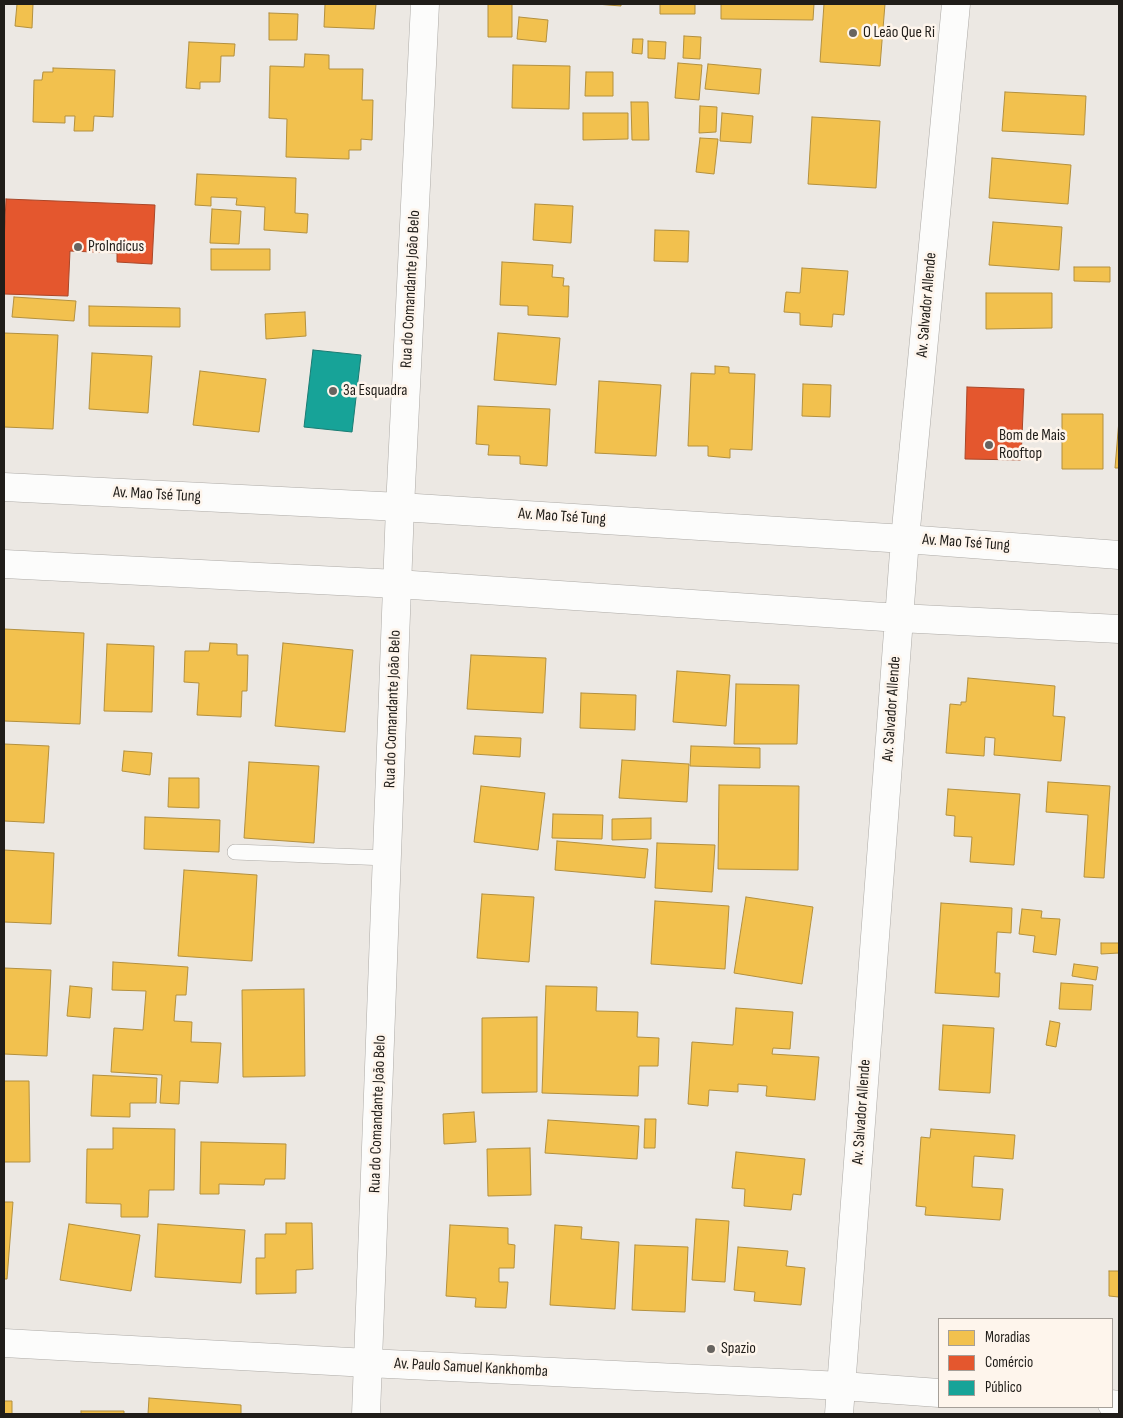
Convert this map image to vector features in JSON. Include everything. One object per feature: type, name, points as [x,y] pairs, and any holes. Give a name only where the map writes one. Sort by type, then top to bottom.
[{"type":"street","name":"Rua do Comandante João Belo","points":[[366,1414],[400,507],[425,4]]},
{"type":"street","name":"Av. Salvador Allende","points":[[839,1414],[905,539],[956,4]]},
{"type":"street","name":"Av. Mao Tsé Tung","points":[[4,487],[400,507],[905,539],[1119,555]]},
{"type":"street","points":[[4,564],[397,584],[899,618],[1119,629]]},
{"type":"street","name":"Av. Paulo Samuel Kankhomba","points":[[4,1343],[842,1386],[938,1393]]},
{"type":"lane","points":[[235,852],[387,858]]},
{"type":"building: Moradias","points":[[17,4],[33,4],[32,28],[15,26]]},
{"type":"building: Moradias","points":[[325,4],[376,4],[374,29],[324,27]]},
{"type":"building: Moradias","points":[[488,4],[512,4],[512,37],[488,37]]},
{"type":"building: Moradias","points":[[596,4],[621,4],[621,6]]},
{"type":"building: Moradias","points":[[660,4],[695,4],[695,14],[660,14]]},
{"type":"building: Moradias","points":[[721,4],[814,4],[813,20],[721,19]]},
{"type":"building: Moradias","name":"O Leão Que Ri","points":[[824,4],[885,4],[880,66],[820,62]]},
{"type":"building: Moradias","points":[[269,13],[298,14],[297,40],[269,40]]},
{"type":"building: Moradias","points":[[519,17],[548,20],[546,42],[517,39]]},
{"type":"building: Moradias","points":[[684,36],[701,37],[700,59],[683,58]]},
{"type":"building: Moradias","points":[[633,39],[643,39],[642,54],[632,53]]},
{"type":"building: Moradias","points":[[648,41],[666,42],[665,59],[648,58]]},
{"type":"building: Moradias","points":[[189,42],[235,44],[234,56],[221,56],[220,82],[200,82],[200,89],[186,88]]},
{"type":"building: Moradias","points":[[305,54],[329,55],[329,69],[363,69],[362,100],[373,100],[372,140],[361,139],[361,150],[349,150],[349,159],[286,157],[287,119],[269,118],[270,66],[304,67]]},
{"type":"building: Moradias","points":[[678,63],[702,65],[699,100],[675,98]]},
{"type":"building: Moradias","points":[[708,64],[761,69],[759,94],[705,89]]},
{"type":"building: Moradias","points":[[513,65],[570,66],[569,109],[512,108]]},
{"type":"building: Moradias","points":[[53,68],[115,70],[113,117],[94,116],[93,131],[74,131],[75,116],[65,116],[65,123],[33,122],[34,80],[42,80],[43,72],[53,72]]},
{"type":"building: Moradias","points":[[586,72],[613,72],[613,96],[585,96]]},
{"type":"building: Moradias","points":[[1005,92],[1086,96],[1084,135],[1002,131]]},
{"type":"building: Moradias","points":[[631,102],[648,102],[649,140],[632,140]]},
{"type":"building: Moradias","points":[[700,106],[717,107],[716,132],[699,133]]},
{"type":"building: Moradias","points":[[583,113],[628,113],[628,139],[583,140]]},
{"type":"building: Moradias","points":[[722,113],[753,116],[751,143],[720,141]]},
{"type":"building: Moradias","points":[[812,117],[880,121],[876,188],[808,184]]},
{"type":"building: Moradias","points":[[700,138],[718,139],[714,174],[696,172]]},
{"type":"building: Moradias","points":[[992,158],[1071,165],[1068,204],[989,198]]},
{"type":"building: Moradias","points":[[197,174],[296,178],[295,213],[308,214],[307,233],[264,230],[265,207],[236,205],[237,198],[211,197],[211,206],[195,205]]},
{"type":"building: Moradias","points":[[535,204],[573,206],[571,243],[533,240]]},
{"type":"building: Moradias","points":[[212,209],[241,211],[239,244],[210,243]]},
{"type":"building: Moradias","points":[[993,222],[1062,227],[1059,270],[989,265]]},
{"type":"building: Moradias","points":[[655,230],[689,231],[688,262],[654,261]]},
{"type":"building: Moradias","points":[[211,249],[270,249],[270,270],[211,270]]},
{"type":"building: Moradias","points":[[502,262],[553,265],[552,277],[564,278],[563,286],[569,286],[568,317],[528,315],[528,306],[500,305]]},
{"type":"building: Moradias","points":[[1074,267],[1110,267],[1110,282],[1074,281]]},
{"type":"building: Moradias","points":[[802,268],[848,271],[844,315],[833,314],[832,327],[800,325],[800,313],[784,312],[786,292],[800,293]]},
{"type":"building: Moradias","points":[[986,293],[1052,293],[1052,328],[986,329]]},
{"type":"building: Moradias","points":[[14,297],[76,301],[74,321],[12,317]]},
{"type":"building: Moradias","points":[[89,306],[180,308],[180,327],[89,326]]},
{"type":"building: Moradias","points":[[305,312],[306,336],[266,339],[265,314]]},
{"type":"building: Moradias","points":[[4,333],[58,335],[53,429],[4,427]]},
{"type":"building: Moradias","points":[[498,333],[560,338],[556,385],[494,380]]},
{"type":"building: Moradias","points":[[92,353],[152,356],[148,413],[89,409]]},
{"type":"building: Moradias","points":[[715,366],[729,367],[729,373],[755,374],[752,450],[730,449],[730,458],[708,456],[708,446],[688,446],[691,373],[715,374]]},
{"type":"building: Moradias","points":[[200,371],[266,379],[259,432],[193,425]]},
{"type":"building: Moradias","points":[[599,381],[661,385],[656,456],[595,453]]},
{"type":"building: Moradias","points":[[803,384],[831,385],[830,417],[802,416]]},
{"type":"building: Moradias","points":[[478,406],[550,409],[547,466],[520,464],[520,456],[488,455],[489,445],[476,444]]},
{"type":"building: Moradias","points":[[1062,414],[1103,414],[1103,469],[1062,469]]},
{"type":"building: Moradias","points":[[1119,420],[1119,468],[1115,468]]},
{"type":"building: Moradias","points":[[4,629],[84,633],[80,724],[4,721]]},
{"type":"building: Moradias","points":[[210,643],[237,644],[237,655],[248,655],[247,691],[242,691],[241,717],[197,715],[199,683],[184,682],[185,651],[209,651]]},
{"type":"building: Moradias","points":[[283,643],[353,650],[345,732],[275,726]]},
{"type":"building: Moradias","points":[[107,644],[154,646],[152,712],[104,711]]},
{"type":"building: Moradias","points":[[471,655],[546,658],[543,713],[467,709]]},
{"type":"building: Moradias","points":[[677,671],[730,675],[726,726],[673,722]]},
{"type":"building: Moradias","points":[[968,678],[1055,686],[1053,716],[1065,717],[1061,761],[994,755],[995,738],[985,737],[984,756],[946,753],[950,704],[961,705],[961,702],[966,702]]},
{"type":"building: Moradias","points":[[736,684],[799,685],[797,744],[734,744]]},
{"type":"building: Moradias","points":[[581,693],[636,695],[635,730],[580,728]]},
{"type":"building: Moradias","points":[[475,736],[521,738],[520,757],[473,754]]},
{"type":"building: Moradias","points":[[4,744],[49,746],[44,823],[4,821]]},
{"type":"building: Moradias","points":[[691,746],[760,748],[760,768],[690,766]]},
{"type":"building: Moradias","points":[[124,751],[152,753],[150,775],[122,771]]},
{"type":"building: Moradias","points":[[622,760],[689,764],[687,802],[619,798]]},
{"type":"building: Moradias","points":[[249,762],[319,766],[314,843],[244,838]]},
{"type":"building: Moradias","points":[[169,778],[199,778],[199,808],[168,807]]},
{"type":"building: Moradias","points":[[1048,782],[1110,786],[1104,878],[1084,877],[1088,815],[1046,812]]},
{"type":"building: Moradias","points":[[719,785],[799,786],[798,870],[718,869]]},
{"type":"building: Moradias","points":[[481,786],[545,793],[538,850],[474,842]]},
{"type":"building: Moradias","points":[[948,789],[1020,794],[1014,865],[970,862],[972,837],[954,836],[955,816],[946,815]]},
{"type":"building: Moradias","points":[[553,814],[603,815],[602,839],[552,838]]},
{"type":"building: Moradias","points":[[145,817],[220,820],[219,852],[144,849]]},
{"type":"building: Moradias","points":[[651,818],[651,839],[612,840],[612,819]]},
{"type":"building: Moradias","points":[[557,841],[648,849],[645,878],[555,870]]},
{"type":"building: Moradias","points":[[657,843],[715,845],[712,892],[655,888]]},
{"type":"building: Moradias","points":[[4,850],[54,853],[51,924],[4,922]]},
{"type":"building: Moradias","points":[[184,870],[257,875],[252,961],[178,956]]},
{"type":"building: Moradias","points":[[482,894],[534,897],[529,962],[477,958]]},
{"type":"building: Moradias","points":[[746,897],[813,907],[802,984],[734,973]]},
{"type":"building: Moradias","points":[[655,901],[729,906],[725,969],[651,964]]},
{"type":"building: Moradias","points":[[941,903],[1012,908],[1011,933],[997,932],[995,973],[1000,973],[999,997],[935,993]]},
{"type":"building: Moradias","points":[[1022,909],[1042,911],[1041,918],[1060,919],[1056,955],[1033,952],[1035,936],[1019,934]]},
{"type":"building: Moradias","points":[[1101,943],[1119,943],[1119,953],[1101,954]]},
{"type":"building: Moradias","points":[[113,962],[188,967],[186,995],[176,995],[174,1021],[192,1022],[191,1042],[221,1043],[218,1083],[180,1081],[179,1104],[160,1103],[162,1075],[111,1072],[114,1028],[143,1030],[146,991],[112,990]]},
{"type":"building: Moradias","points":[[1074,964],[1098,967],[1096,980],[1072,976]]},
{"type":"building: Moradias","points":[[4,968],[51,970],[47,1056],[4,1054]]},
{"type":"building: Moradias","points":[[1061,983],[1093,985],[1091,1010],[1059,1009]]},
{"type":"building: Moradias","points":[[70,986],[92,988],[90,1018],[67,1016]]},
{"type":"building: Moradias","points":[[546,986],[597,987],[596,1011],[638,1012],[637,1037],[659,1038],[658,1066],[639,1066],[638,1096],[542,1093]]},
{"type":"building: Moradias","points":[[304,989],[305,1076],[243,1077],[242,990]]},
{"type":"building: Moradias","points":[[736,1008],[793,1012],[790,1049],[773,1048],[772,1054],[819,1057],[815,1100],[766,1096],[767,1086],[738,1084],[738,1092],[709,1090],[708,1106],[688,1104],[692,1042],[733,1045]]},
{"type":"building: Moradias","points":[[537,1017],[537,1092],[482,1093],[482,1018]]},
{"type":"building: Moradias","points":[[1050,1021],[1060,1023],[1056,1047],[1046,1045]]},
{"type":"building: Moradias","points":[[943,1025],[994,1028],[990,1093],[939,1090]]},
{"type":"building: Moradias","points":[[93,1075],[157,1078],[156,1103],[130,1103],[130,1117],[91,1116]]},
{"type":"building: Moradias","points":[[4,1081],[29,1081],[30,1162],[4,1162]]},
{"type":"building: Moradias","points":[[474,1112],[476,1142],[444,1144],[443,1114]]},
{"type":"building: Moradias","points":[[645,1119],[656,1119],[655,1148],[644,1148]]},
{"type":"building: Moradias","points":[[548,1120],[639,1126],[637,1159],[545,1153]]},
{"type":"building: Moradias","points":[[113,1128],[175,1129],[174,1190],[149,1190],[148,1217],[121,1217],[121,1204],[86,1203],[87,1149],[113,1149]]},
{"type":"building: Moradias","points":[[931,1129],[1015,1135],[1013,1159],[974,1156],[972,1187],[1003,1189],[1000,1220],[925,1215],[926,1207],[916,1206],[921,1137],[930,1138]]},
{"type":"building: Moradias","points":[[201,1142],[286,1144],[285,1179],[265,1179],[264,1185],[219,1184],[219,1194],[200,1194]]},
{"type":"building: Moradias","points":[[530,1148],[531,1195],[488,1196],[487,1149]]},
{"type":"building: Moradias","points":[[736,1152],[805,1159],[801,1195],[793,1194],[791,1210],[744,1206],[745,1189],[732,1188]]},
{"type":"building: Moradias","points":[[4,1202],[13,1202],[7,1279],[4,1279]]},
{"type":"building: Moradias","points":[[696,1219],[729,1221],[725,1282],[692,1280]]},
{"type":"building: Moradias","points":[[286,1223],[312,1223],[313,1269],[296,1270],[296,1293],[256,1294],[256,1258],[265,1258],[265,1234],[286,1234]]},
{"type":"building: Moradias","points":[[69,1224],[140,1235],[131,1291],[60,1280]]},
{"type":"building: Moradias","points":[[158,1224],[245,1230],[241,1283],[155,1277]]},
{"type":"building: Moradias","points":[[450,1225],[508,1228],[508,1244],[515,1245],[514,1268],[499,1268],[499,1282],[508,1282],[506,1308],[475,1307],[476,1298],[446,1296]]},
{"type":"building: Moradias","points":[[555,1225],[582,1227],[581,1239],[619,1242],[615,1309],[550,1305]]},
{"type":"building: Moradias","points":[[635,1245],[688,1247],[685,1312],[632,1310]]},
{"type":"building: Moradias","points":[[738,1247],[788,1251],[786,1266],[805,1268],[801,1305],[754,1301],[755,1292],[734,1290]]},
{"type":"building: Moradias","points":[[1109,1271],[1119,1271],[1119,1297],[1109,1296]]},
{"type":"building: Moradias","points":[[149,1398],[241,1405],[241,1414],[148,1414]]},
{"type":"building: Moradias","points":[[4,1401],[12,1401],[12,1414],[4,1414]]},
{"type":"building: Moradias","points":[[81,1411],[124,1411],[124,1414],[81,1414]]},
{"type":"building: Comércio","name":"ProIndicus","points":[[6,199],[155,205],[152,264],[117,262],[117,253],[70,251],[68,296],[4,294]]},
{"type":"building: Comércio","points":[[967,387],[1024,389],[1021,460],[965,459]]},
{"type":"building: Público","name":"3a Esquadra","points":[[313,350],[361,355],[352,432],[304,427]]},
{"type":"place","name":"O Leão Que Ri","points":[[853,33]]},
{"type":"place","name":"ProIndicus","points":[[78,247]]},
{"type":"place","name":"3a Esquadra","points":[[333,391]]},
{"type":"place","name":"Bom de Mais Rooftop","points":[[989,445]]},
{"type":"place","name":"Spazio","points":[[711,1349]]}]
